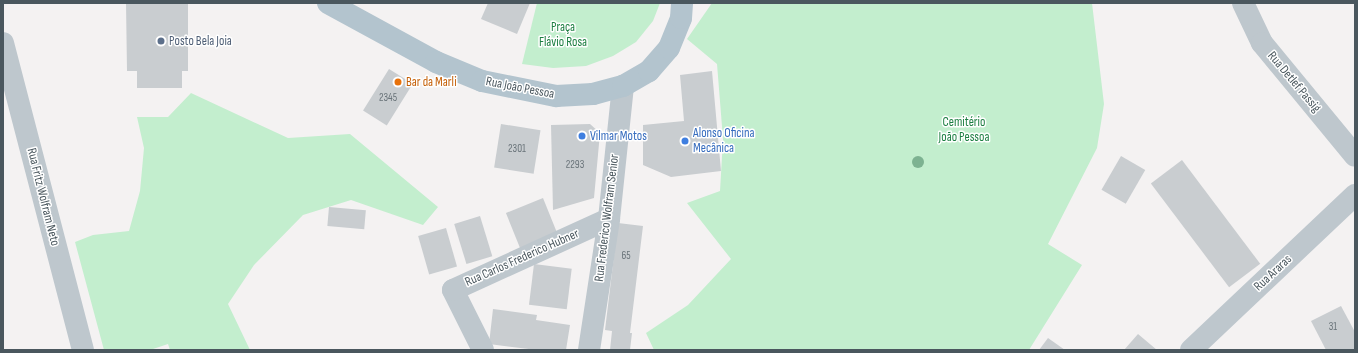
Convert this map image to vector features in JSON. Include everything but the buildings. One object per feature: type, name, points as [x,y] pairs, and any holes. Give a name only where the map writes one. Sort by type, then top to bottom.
[{"type":"main road","name":"Rua João Pessoa","points":[[328,3],[436,62],[482,81],[556,96],[593,94],[623,86],[649,71],[669,48],[680,18],[682,3]]},
{"type":"street","name":"Rua Detlef Passig","points":[[1243,3],[1262,43],[1355,156]]},
{"type":"street","name":"Rua Fritz Wolfram Neto","points":[[3,43],[83,350]]},
{"type":"street","name":"Rua Frederico Wolfram Senior","points":[[589,350],[609,219],[623,86]]},
{"type":"street","name":"Rua Araras","points":[[1191,350],[1355,196]]},
{"type":"street","name":"Rua Carlos Frederico Hubner","points":[[483,350],[454,290],[609,219]]},
{"type":"green space","name":"Praça Flávio Rosa","points":[[537,3],[660,3],[653,21],[636,42],[613,56],[586,66],[553,68],[522,64]]},
{"type":"green space","name":"Cemitério João Pessoa","points":[[712,3],[1092,3],[1104,104],[1097,148],[1048,244],[1082,265],[1029,350],[654,350],[646,333],[688,305],[731,259],[687,203],[720,191],[723,139],[717,64],[687,39]]},
{"type":"green space","points":[[191,93],[288,138],[350,134],[438,207],[423,225],[351,200],[303,215],[254,265],[228,304],[250,350],[170,350],[168,344],[150,350],[104,350],[75,242],[93,235],[129,231],[140,191],[144,148],[137,117],[168,117]]},
{"type":"place","name":"Posto Bela Joia","points":[[161,41]]},
{"type":"place","name":"Bar da Marli","points":[[398,82]]},
{"type":"place","name":"Vilmar Motos","points":[[582,136]]},
{"type":"place","name":"Alonso Oficina Mecânica","points":[[685,141]]}]
